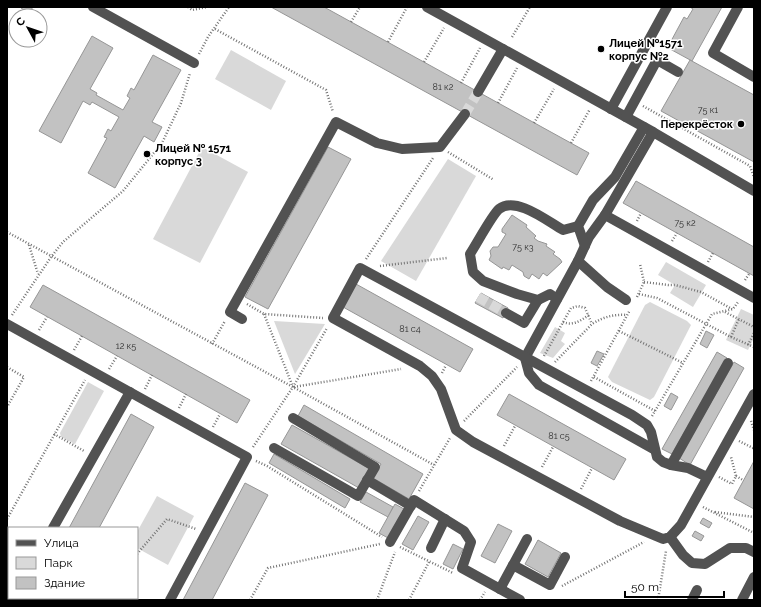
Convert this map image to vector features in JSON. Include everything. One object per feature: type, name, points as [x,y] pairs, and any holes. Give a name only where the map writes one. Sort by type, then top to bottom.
[{"type":"street","points":[[93,7],[194,62]]},
{"type":"street","points":[[427,7],[626,117],[754,191]]},
{"type":"street","points":[[611,110],[667,7]]},
{"type":"street","points":[[738,7],[713,53],[754,77]]},
{"type":"street","points":[[478,92],[503,49]]},
{"type":"street","points":[[626,117],[657,60],[678,72]]},
{"type":"street","points":[[242,319],[230,312],[336,122],[377,143],[402,149],[440,147],[465,114]]},
{"type":"street","points":[[648,130],[605,215],[589,237],[578,261],[525,358],[529,373],[539,385],[655,450]]},
{"type":"street","points":[[538,300],[483,281],[473,272],[470,254],[498,210],[507,205],[523,207],[563,230],[578,226],[593,200],[615,177],[648,130]]},
{"type":"street","points":[[605,215],[754,298]]},
{"type":"street","points":[[578,226],[584,246]]},
{"type":"street","points":[[578,261],[607,287],[631,303]]},
{"type":"street","points":[[709,475],[663,462],[657,457],[651,432],[647,425],[548,369],[360,268],[333,318],[420,366],[432,376],[442,389],[456,430],[473,442],[620,521],[663,539],[670,537],[680,525],[694,502],[709,475],[754,394]]},
{"type":"street","points":[[506,313],[524,324],[538,300],[550,294],[557,299]]},
{"type":"street","points":[[9,320],[130,392],[247,457],[170,600]]},
{"type":"street","points":[[671,465],[728,363]]},
{"type":"street","points":[[54,527],[130,392]]},
{"type":"street","points":[[274,448],[358,496],[375,467],[293,418]]},
{"type":"street","points":[[367,480],[445,519],[464,531],[471,542],[462,568],[520,600]]},
{"type":"street","points":[[394,544],[413,503]]},
{"type":"street","points":[[431,548],[445,519]]},
{"type":"street","points":[[670,537],[683,555],[692,563],[704,564],[730,548],[746,548],[754,552]]},
{"type":"street","points":[[500,589],[527,539]]},
{"type":"street","points":[[513,565],[550,585],[565,557]]},
{"type":"street","points":[[742,600],[754,578]]},
{"type":"street","points":[[692,600],[697,590]]},
{"type":"path","points":[[188,7],[192,10],[207,7]]},
{"type":"path","points":[[9,320],[51,257],[63,242],[123,191],[162,143],[181,103],[194,62],[208,37],[229,7]]},
{"type":"path","points":[[351,22],[360,7]]},
{"type":"path","points":[[388,42],[407,7]]},
{"type":"path","points":[[512,37],[530,7]]},
{"type":"path","points":[[424,62],[444,27]]},
{"type":"path","points":[[215,29],[326,90],[336,122]]},
{"type":"path","points":[[461,83],[482,45]]},
{"type":"path","points":[[498,103],[517,68]]},
{"type":"path","points":[[534,123],[554,88]]},
{"type":"path","points":[[634,101],[750,166],[754,178]]},
{"type":"path","points":[[571,143],[590,109]]},
{"type":"path","points":[[360,268],[440,147],[494,180]]},
{"type":"path","points":[[7,232],[434,465]]},
{"type":"path","points":[[28,244],[39,275]]},
{"type":"path","points":[[360,268],[447,258]]},
{"type":"path","points":[[586,391],[627,315],[631,303],[639,294],[644,282],[640,264]]},
{"type":"path","points":[[644,282],[675,285],[701,292],[733,310]]},
{"type":"path","points":[[647,425],[712,314],[733,310],[744,293]]},
{"type":"path","points":[[639,294],[657,298],[731,337],[754,347]]},
{"type":"path","points":[[237,300],[264,314],[333,318],[293,387],[247,457],[267,466],[394,544]]},
{"type":"path","points":[[545,355],[571,308],[578,306],[585,308],[592,324]]},
{"type":"path","points":[[212,344],[230,312]]},
{"type":"path","points":[[725,312],[754,327]]},
{"type":"path","points":[[264,314],[293,387]]},
{"type":"path","points":[[548,369],[592,324],[610,316],[618,314],[627,315]]},
{"type":"path","points":[[563,322],[568,324],[576,323],[589,315]]},
{"type":"path","points":[[731,337],[739,319]]},
{"type":"path","points":[[618,331],[683,363]]},
{"type":"path","points":[[748,345],[754,333]]},
{"type":"path","points":[[413,503],[456,430],[525,358]]},
{"type":"path","points":[[293,387],[420,366]]},
{"type":"path","points":[[7,367],[24,377],[8,402],[7,407]]},
{"type":"path","points":[[7,519],[85,380],[78,377]]},
{"type":"path","points":[[594,377],[655,411]]},
{"type":"path","points":[[498,456],[515,426]]},
{"type":"path","points":[[54,434],[94,456]]},
{"type":"path","points":[[729,439],[753,448],[754,446]]},
{"type":"path","points":[[709,475],[732,484],[736,476],[729,439]]},
{"type":"path","points":[[537,477],[553,447]]},
{"type":"path","points":[[576,497],[592,468]]},
{"type":"path","points":[[736,476],[743,480]]},
{"type":"path","points":[[694,502],[754,534]]},
{"type":"path","points":[[712,511],[754,517]]},
{"type":"path","points":[[138,553],[167,519],[206,533]]},
{"type":"path","points":[[550,585],[556,587],[565,586],[605,562],[655,536]]},
{"type":"path","points":[[658,600],[670,537]]},
{"type":"path","points":[[250,600],[268,568],[394,544]]},
{"type":"path","points":[[377,600],[394,544]]},
{"type":"path","points":[[409,600],[429,562]]},
{"type":"green space","points":[[231,50],[286,81],[271,110],[215,79]]},
{"type":"green space","points":[[202,147],[248,172],[200,263],[153,239]]},
{"type":"green space","points":[[448,159],[476,176],[416,281],[381,261]]},
{"type":"green space","points":[[666,262],[706,285],[693,307],[670,293],[675,285],[658,275]]},
{"type":"green space","points":[[650,302],[687,321],[691,325],[654,397],[650,400],[612,382],[608,377],[645,305]]},
{"type":"green space","points":[[741,309],[754,315],[754,338],[748,350],[726,340]]},
{"type":"green space","points":[[274,321],[325,324],[295,374]]},
{"type":"green space","points":[[555,327],[565,333],[561,341],[565,344],[553,358],[540,353]]},
{"type":"green space","points":[[88,382],[104,391],[75,444],[61,437],[60,433]]},
{"type":"green space","points":[[157,496],[194,516],[168,565],[138,549],[138,530]]},
{"type":"building","points":[[21,7],[33,7],[32,8]]},
{"type":"building","points":[[271,7],[324,7],[589,153],[577,175]]},
{"type":"building","points":[[690,7],[722,7],[692,61],[670,49],[673,44],[670,43],[684,17],[687,19],[693,9]]},
{"type":"building","points":[[92,36],[113,48],[90,89],[97,93],[96,95],[123,110],[130,98],[127,96],[131,88],[134,90],[153,55],[181,70],[152,122],[162,127],[154,142],[144,136],[115,188],[88,173],[107,138],[104,137],[108,129],[111,131],[119,117],[92,102],[90,105],[83,101],[61,143],[39,131]]},
{"type":"building","points":[[690,60],[754,95],[754,162],[661,111]]},
{"type":"building","points":[[328,147],[351,159],[268,309],[245,297]]},
{"type":"building","points":[[636,181],[754,247],[754,276],[623,203]]},
{"type":"building","points":[[512,215],[527,225],[526,227],[536,236],[534,238],[547,244],[546,246],[555,252],[553,254],[562,262],[547,276],[543,273],[539,279],[532,274],[529,279],[524,276],[523,272],[512,265],[509,270],[503,267],[502,269],[489,260],[491,256],[490,251],[493,247],[498,247],[506,234],[502,232],[502,229]]},
{"type":"building","points":[[356,284],[473,349],[460,372],[343,307]]},
{"type":"building","points":[[43,285],[250,400],[237,423],[30,307]]},
{"type":"building","points":[[481,293],[508,308],[503,318],[475,303]]},
{"type":"building","points":[[706,331],[714,335],[707,348],[700,344]]},
{"type":"building","points":[[597,351],[604,354],[597,366],[591,363]]},
{"type":"building","points":[[717,352],[727,358],[672,454],[662,449]]},
{"type":"building","points":[[734,362],[744,368],[690,465],[679,458]]},
{"type":"building","points":[[671,393],[678,397],[671,410],[664,406]]},
{"type":"building","points":[[509,394],[626,459],[614,480],[497,415]]},
{"type":"building","points":[[304,405],[423,474],[409,499],[373,478],[381,464],[298,416]]},
{"type":"building","points":[[131,414],[154,427],[100,527],[70,527]]},
{"type":"building","points":[[292,425],[370,469],[359,488],[281,444]]},
{"type":"building","points":[[274,454],[350,499],[345,508],[269,463]]},
{"type":"building","points":[[754,461],[754,509],[734,498]]},
{"type":"building","points":[[245,483],[268,495],[212,600],[183,600]]},
{"type":"building","points":[[366,492],[393,507],[388,517],[360,502]]},
{"type":"building","points":[[395,504],[404,509],[388,538],[379,533]]},
{"type":"building","points":[[418,516],[429,522],[413,550],[402,544]]},
{"type":"building","points":[[703,518],[712,523],[709,528],[700,523]]},
{"type":"building","points":[[498,524],[512,531],[495,563],[481,556]]},
{"type":"building","points":[[695,531],[704,536],[701,541],[692,536]]},
{"type":"building","points":[[538,540],[561,553],[548,577],[525,564]]},
{"type":"building","points":[[453,544],[463,549],[453,569],[443,564]]},
{"type":"building","points":[[30,599],[60,599],[59,600]]},
{"type":"tunnel","points":[[465,114],[478,92]]},
{"type":"tunnel","points":[[478,297],[506,313]]},
{"type":"place","name":"Лицей №1571 корпус №2","points":[[601,49]]},
{"type":"place","name":"Перекрёсток","points":[[741,124]]},
{"type":"place","name":"Лицей № 1571 корпус 3","points":[[147,154]]}]
